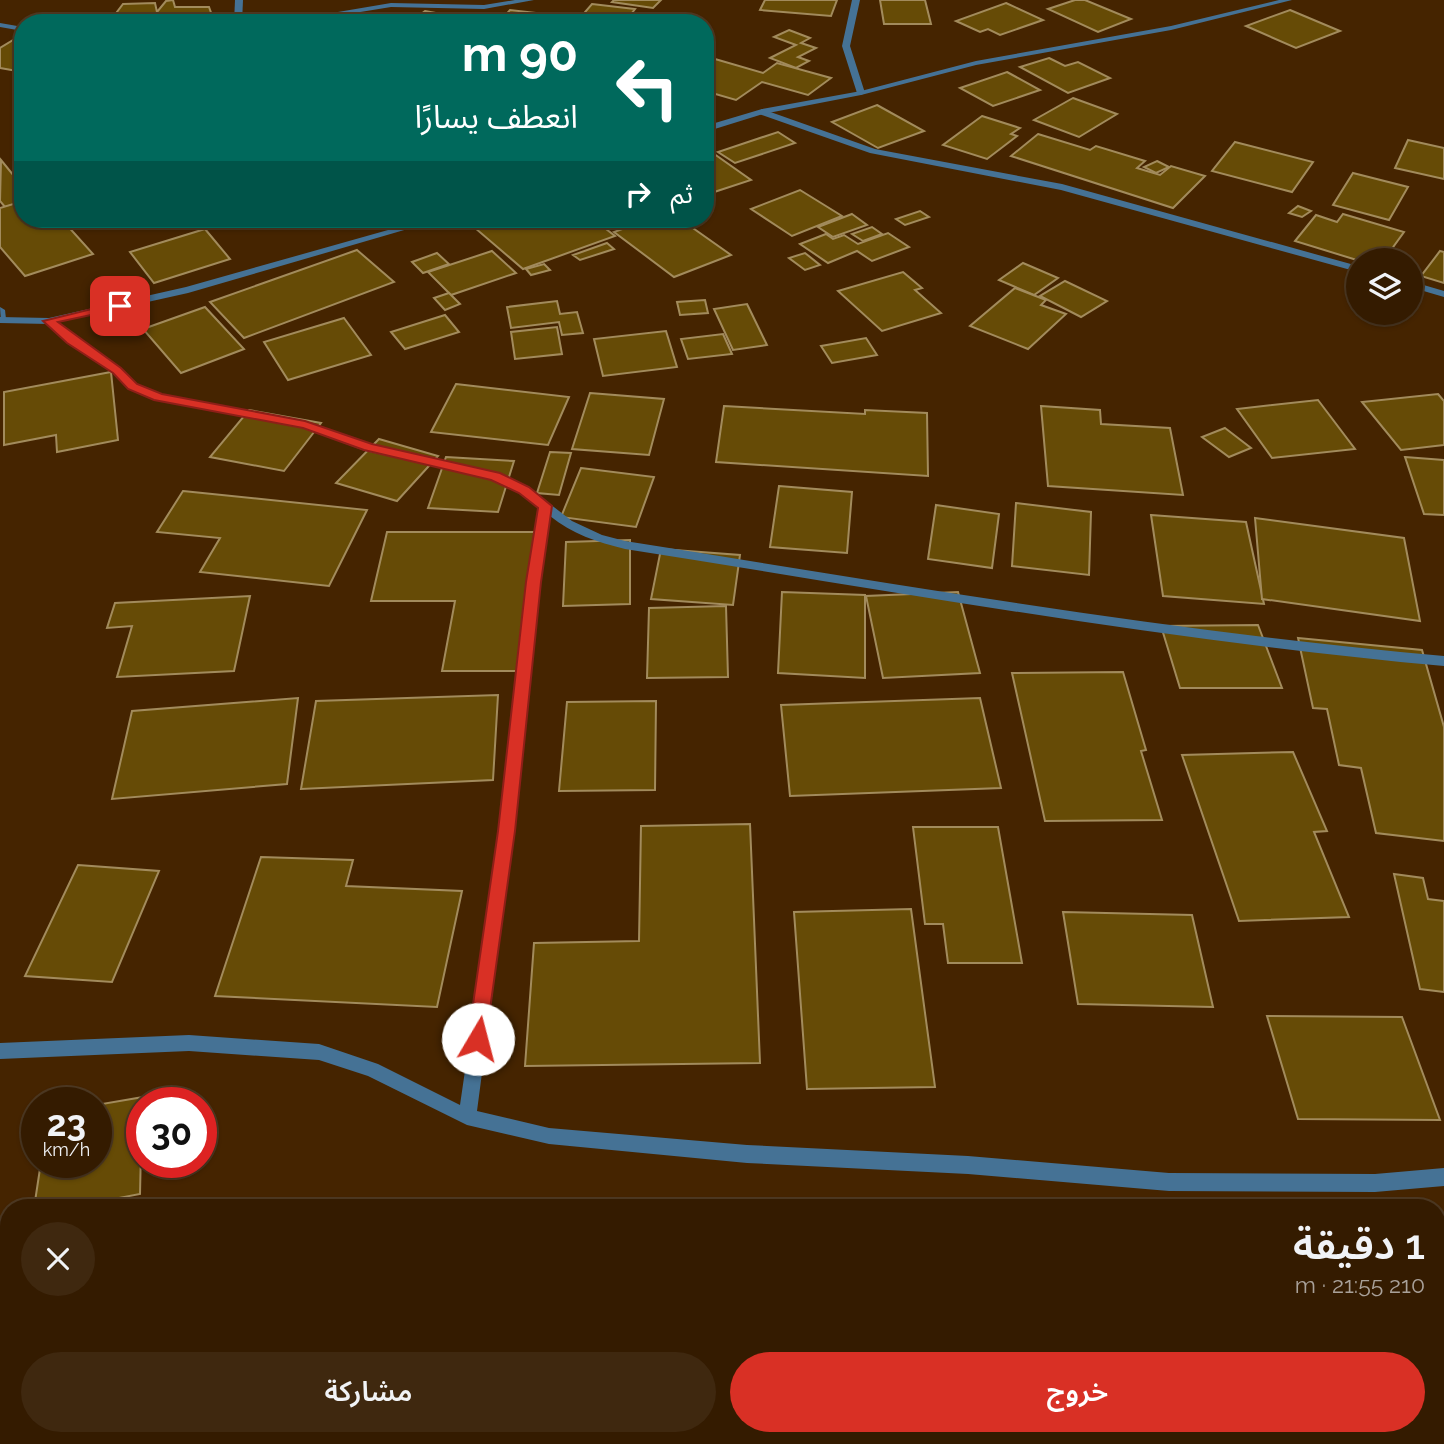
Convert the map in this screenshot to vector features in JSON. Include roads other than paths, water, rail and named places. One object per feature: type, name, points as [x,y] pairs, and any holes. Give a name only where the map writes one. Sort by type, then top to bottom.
[{"type":"street","points":[[334,14],[383,6],[484,7],[530,0]]},
{"type":"street","points":[[856,0],[846,46],[861,93]]},
{"type":"street","points":[[714,126],[762,112],[861,93],[976,63],[1171,28],[1288,0]]},
{"type":"street","points":[[762,112],[873,151],[1062,187],[1346,266]]},
{"type":"street","points":[[0,310],[0,319],[49,321],[188,290],[405,228]]},
{"type":"street","points":[[1423,288],[1444,294]]},
{"type":"street","points":[[49,321],[71,341],[117,370],[132,387],[159,398],[305,425],[369,447],[495,476],[524,490],[568,524],[598,538],[625,545],[1125,624],[1332,652],[1444,661]]},
{"type":"street","points":[[467,1118],[507,831],[533,582],[545,506]]},
{"type":"street","points":[[0,1051],[189,1043],[320,1052],[372,1070],[467,1118],[549,1136],[747,1154],[968,1166],[1169,1182],[1375,1183],[1444,1177]]}]
